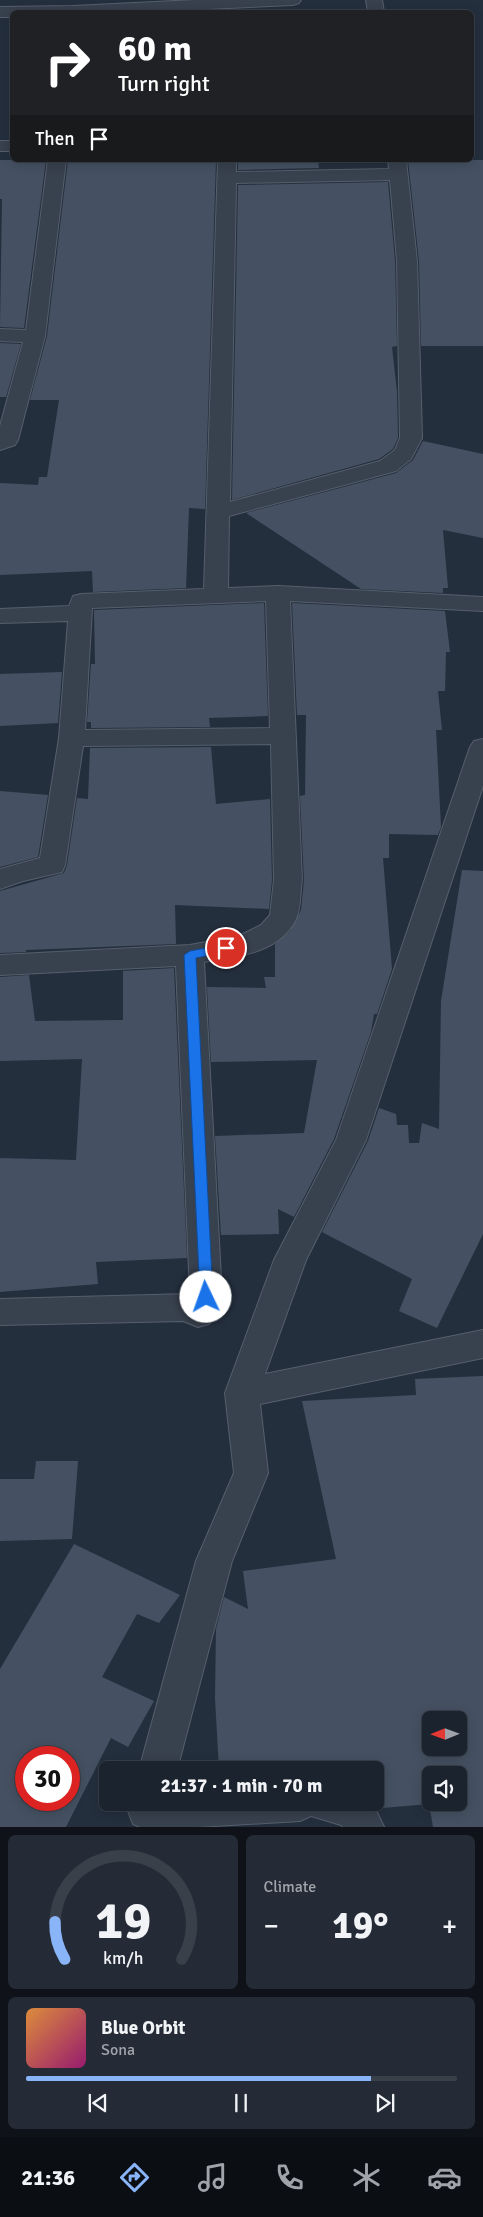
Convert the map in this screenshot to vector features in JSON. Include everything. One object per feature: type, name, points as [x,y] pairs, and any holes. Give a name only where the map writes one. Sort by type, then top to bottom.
[{"type":"street","points":[[98,10],[186,3],[222,8],[293,0]]},
{"type":"street","points":[[0,443],[7,440],[35,336],[57,162]]},
{"type":"street","points":[[216,596],[218,512],[228,169],[398,167],[407,261],[411,438],[408,450],[400,459],[388,466],[218,512]]},
{"type":"street","points":[[0,335],[35,336]]},
{"type":"street","points":[[0,965],[190,955],[245,945],[271,932],[283,917],[288,880],[278,593]]},
{"type":"street","points":[[0,880],[16,873],[52,865],[72,738],[80,601],[278,593],[483,604]]},
{"type":"street","points":[[0,616],[79,613]]},
{"type":"street","points":[[72,738],[282,736]]},
{"type":"street","points":[[160,1761],[214,1561],[251,1473],[242,1393],[290,1260],[351,1140],[483,748]]},
{"type":"street","points":[[0,1312],[190,1307],[198,1314],[206,1297],[190,955]]},
{"type":"street","points":[[242,1393],[483,1344]]},
{"type":"street","points":[[144,1813],[172,1811]]},
{"type":"street","points":[[354,1811],[366,1827]]},
{"type":"building","points":[[0,160],[10,160],[10,162],[46,162],[24,328],[0,327],[2,199],[0,199]]},
{"type":"building","points":[[474,160],[483,160],[483,346],[421,346],[419,261],[408,162],[474,162]]},
{"type":"building","points":[[68,162],[216,162],[205,509],[189,508],[186,588],[93,592],[92,571],[0,575],[0,483],[38,485],[39,477],[47,477],[59,400],[30,400],[47,336]]},
{"type":"building","points":[[238,162],[318,162],[319,168],[238,170]]},
{"type":"building","points":[[388,182],[395,261],[397,346],[392,347],[397,392],[398,438],[393,449],[379,459],[232,500],[238,185]]},
{"type":"building","points":[[0,343],[21,344],[6,397],[0,397]]},
{"type":"building","points":[[423,441],[483,454],[483,538],[443,530],[448,588],[443,588],[443,593],[361,589],[246,513],[396,473],[413,460]]},
{"type":"building","points":[[264,603],[268,716],[209,718],[210,727],[91,728],[91,722],[87,722],[91,664],[95,664],[94,610]]},
{"type":"building","points":[[292,603],[445,611],[450,652],[446,652],[445,691],[438,691],[442,730],[436,730],[441,827],[438,835],[389,834],[389,858],[383,858],[392,969],[377,1014],[374,1014],[371,1032],[334,1139],[294,1217],[278,1209],[279,1234],[221,1235],[215,1136],[304,1133],[317,1060],[211,1062],[207,987],[266,988],[264,977],[275,977],[275,944],[290,931],[301,910],[304,880],[300,796],[305,795],[306,715],[297,715]]},
{"type":"building","points":[[62,672],[58,723],[0,726],[0,674]]},
{"type":"building","points":[[211,747],[216,804],[270,799],[272,880],[269,909],[175,905],[176,944],[26,950],[26,952],[0,953],[0,891],[64,873],[67,865],[77,798],[88,799],[90,748]]},
{"type":"building","points":[[0,791],[48,795],[38,857],[0,867]]},
{"type":"building","points":[[462,870],[483,871],[483,1234],[437,1328],[399,1311],[412,1279],[322,1232],[368,1141],[379,1108],[396,1114],[397,1125],[408,1125],[409,1143],[419,1143],[422,1123],[439,1129],[441,1001]]},
{"type":"building","points":[[174,968],[187,1258],[96,1262],[98,1284],[0,1292],[0,1158],[76,1160],[82,1059],[0,1061],[0,977],[29,975],[35,1021],[123,1020],[123,971]]},
{"type":"building","points":[[483,1376],[483,1827],[433,1827],[430,1811],[467,1811],[467,1766],[422,1766],[422,1805],[384,1808],[384,1761],[218,1761],[215,1698],[216,1629],[224,1597],[248,1609],[243,1571],[336,1559],[302,1401],[416,1395],[415,1379]]},
{"type":"building","points":[[36,1461],[78,1461],[72,1539],[0,1541],[0,1479],[34,1479]]},
{"type":"building","points":[[74,1544],[180,1595],[159,1623],[137,1614],[102,1677],[154,1701],[128,1747],[111,1738],[80,1799],[80,1746],[15,1746],[15,1811],[74,1811],[66,1827],[0,1827],[0,1669]]},
{"type":"route","points":[[206,1297],[190,955],[226,948]]}]
